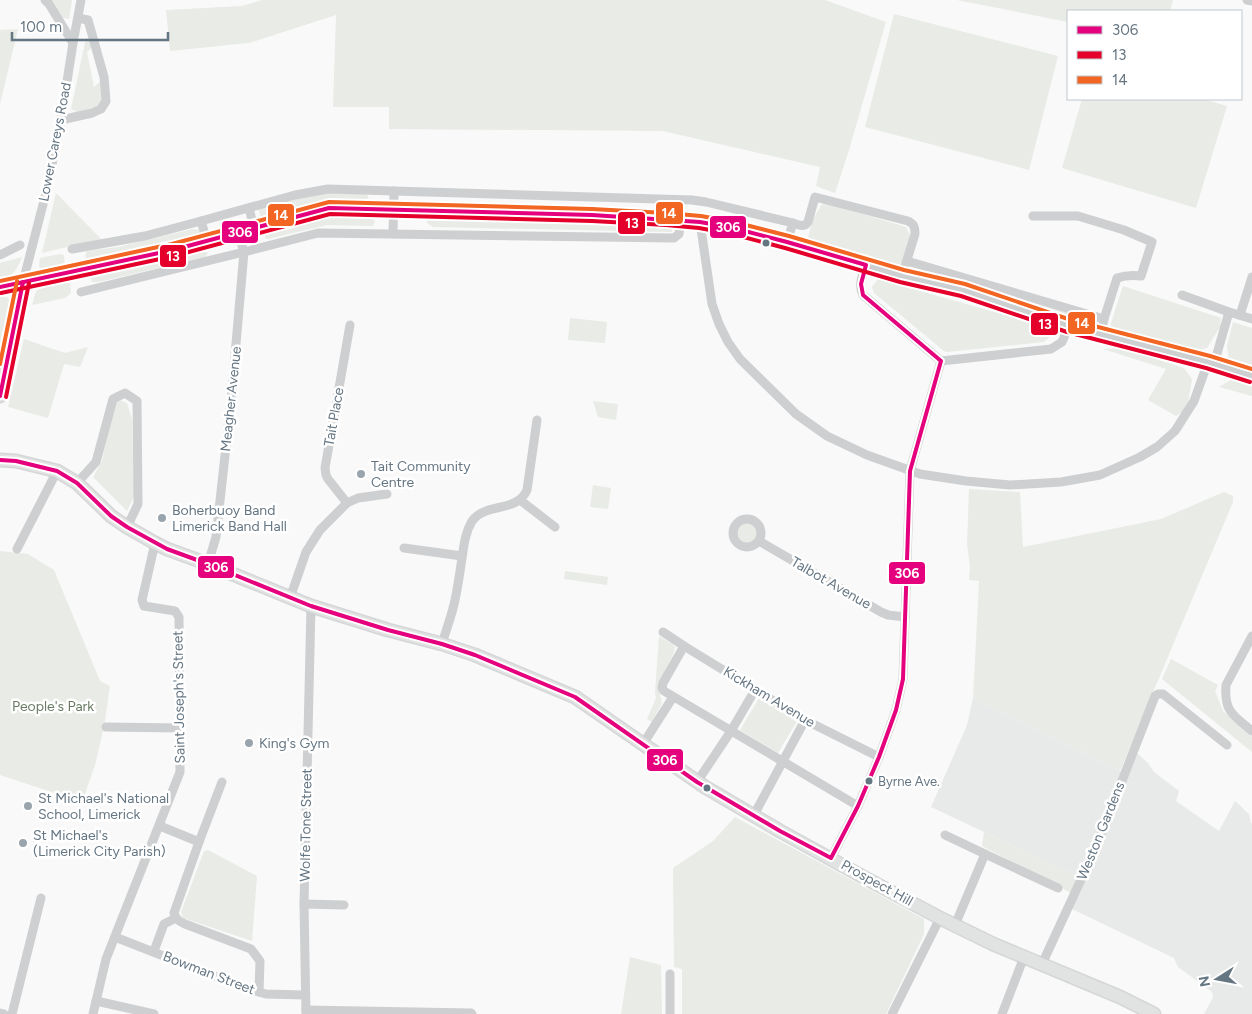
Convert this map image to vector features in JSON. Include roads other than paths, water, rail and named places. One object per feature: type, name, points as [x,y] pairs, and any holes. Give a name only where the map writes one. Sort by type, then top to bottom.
[{"type":"main road","points":[[0,287],[23,282],[0,396]]},
{"type":"main road","name":"Prospect Hill","points":[[0,460],[57,471],[77,483],[111,516],[167,549],[311,606],[475,655],[574,697],[697,782],[940,918],[993,944],[1120,997],[1154,1014]]},
{"type":"street","points":[[45,0],[73,43]]},
{"type":"street","name":"Lower Careys Road","points":[[23,282],[47,189],[61,120],[81,0]]},
{"type":"street","points":[[1247,0],[1252,1]]},
{"type":"street","points":[[61,120],[92,113],[101,109],[106,101],[104,77],[93,34],[88,20],[78,18]]},
{"type":"street","points":[[72,249],[145,236],[295,194],[328,189],[692,200],[802,226],[808,222],[815,197],[908,221],[913,224],[916,234],[902,276]]},
{"type":"street","points":[[393,234],[394,191]]},
{"type":"street","points":[[248,208],[254,228]]},
{"type":"street","points":[[23,282],[166,252],[330,208],[592,215],[700,222],[733,228],[902,276],[964,290],[1069,326],[1211,363],[1252,376]]},
{"type":"street","points":[[1033,216],[1078,216],[1124,230],[1152,242],[1142,276],[1133,275],[1118,278],[1101,334]]},
{"type":"street","points":[[201,221],[207,241]]},
{"type":"street","points":[[700,222],[712,304],[728,342],[740,359],[796,414],[811,426],[847,446],[920,474],[1010,485],[1061,482],[1100,475],[1140,457],[1157,447],[1176,431],[1194,401],[1211,363],[1229,312]]},
{"type":"street","points":[[787,242],[792,223]]},
{"type":"street","points":[[81,292],[318,233],[674,238],[679,234],[680,227]]},
{"type":"street","name":"Meagher Avenue","points":[[208,564],[216,537],[231,401],[244,252],[238,233]]},
{"type":"street","points":[[0,255],[20,245]]},
{"type":"street","points":[[907,261],[1104,319]]},
{"type":"street","points":[[866,266],[860,284],[864,295],[941,361],[1051,349],[1062,342],[1069,326]]},
{"type":"street","points":[[1240,315],[1252,277]]},
{"type":"street","points":[[1182,295],[1252,319]]},
{"type":"street","name":"Tait Place","points":[[347,503],[328,479],[325,468],[350,325]]},
{"type":"street","points":[[831,858],[858,806],[879,758],[896,710],[903,679],[910,471],[941,361]]},
{"type":"street","points":[[77,483],[96,462],[113,399],[125,393],[137,401],[138,504],[127,527]]},
{"type":"street","points":[[442,644],[455,602],[464,540],[468,529],[477,516],[487,510],[510,505],[520,500],[524,495],[527,490],[537,420]]},
{"type":"street","points":[[17,549],[57,471]]},
{"type":"street","points":[[290,598],[306,552],[320,530],[347,503],[358,498],[387,494]]},
{"type":"street","points":[[520,500],[555,527]]},
{"type":"street","name":"Talbot Avenue","points":[[759,541],[881,612],[888,615],[905,617]]},
{"type":"street","name":"Saint Joseph's Street","points":[[93,1014],[106,959],[180,772],[178,617],[175,612],[144,606],[142,600],[155,543]]},
{"type":"street","points":[[404,548],[462,556]]},
{"type":"street","name":"Wolfe Tone Street","points":[[306,1012],[304,904],[311,606]]},
{"type":"street","name":"Kickham Avenue","points":[[663,632],[805,720],[879,758]]},
{"type":"street","points":[[1252,636],[1226,685],[1225,694],[1229,711],[1252,731]]},
{"type":"street","points":[[684,646],[663,683],[662,688],[664,691],[858,806]]},
{"type":"street","points":[[697,782],[731,731],[755,690]]},
{"type":"street","name":"Weston Gardens","points":[[1042,964],[1097,846],[1155,696],[1163,694],[1227,745]]},
{"type":"street","points":[[643,744],[672,697]]},
{"type":"street","points":[[754,815],[805,720]]},
{"type":"street","points":[[106,727],[180,728]]},
{"type":"street","points":[[222,782],[174,913],[179,922],[251,949],[260,961],[259,992]]},
{"type":"street","points":[[160,826],[199,842]]},
{"type":"street","points":[[945,834],[1058,888]]},
{"type":"street","points":[[955,925],[985,854]]},
{"type":"street","points":[[12,1014],[41,898]]},
{"type":"street","points":[[304,904],[344,905]]},
{"type":"street","points":[[154,952],[164,924],[176,918]]},
{"type":"street","points":[[892,1014],[940,918]]},
{"type":"street","name":"Bowman Street","points":[[115,937],[245,988],[259,992],[305,996]]},
{"type":"street","points":[[1002,1014],[1024,957]]},
{"type":"street","points":[[670,974],[670,1014]]},
{"type":"street","points":[[96,1001],[154,1014]]},
{"type":"street","points":[[306,1012],[472,1013]]},
{"type":"street","points":[[0,1013],[4,1014]]},
{"type":"place","name":"Tait Community Centre","points":[[361,474]]},
{"type":"place","name":"Boherbuoy Band Limerick Band Hall","points":[[162,518]]},
{"type":"place","name":"King's Gym","points":[[249,743]]},
{"type":"place","name":"Byrne Ave.","points":[[869,781]]},
{"type":"place","name":"St Michael's National School, Limerick","points":[[28,806]]},
{"type":"place","name":"St Michael's (Limerick City Parish)","points":[[23,843]]},
{"type":"park label","name":"People's Park","points":[[53,706]]}]
